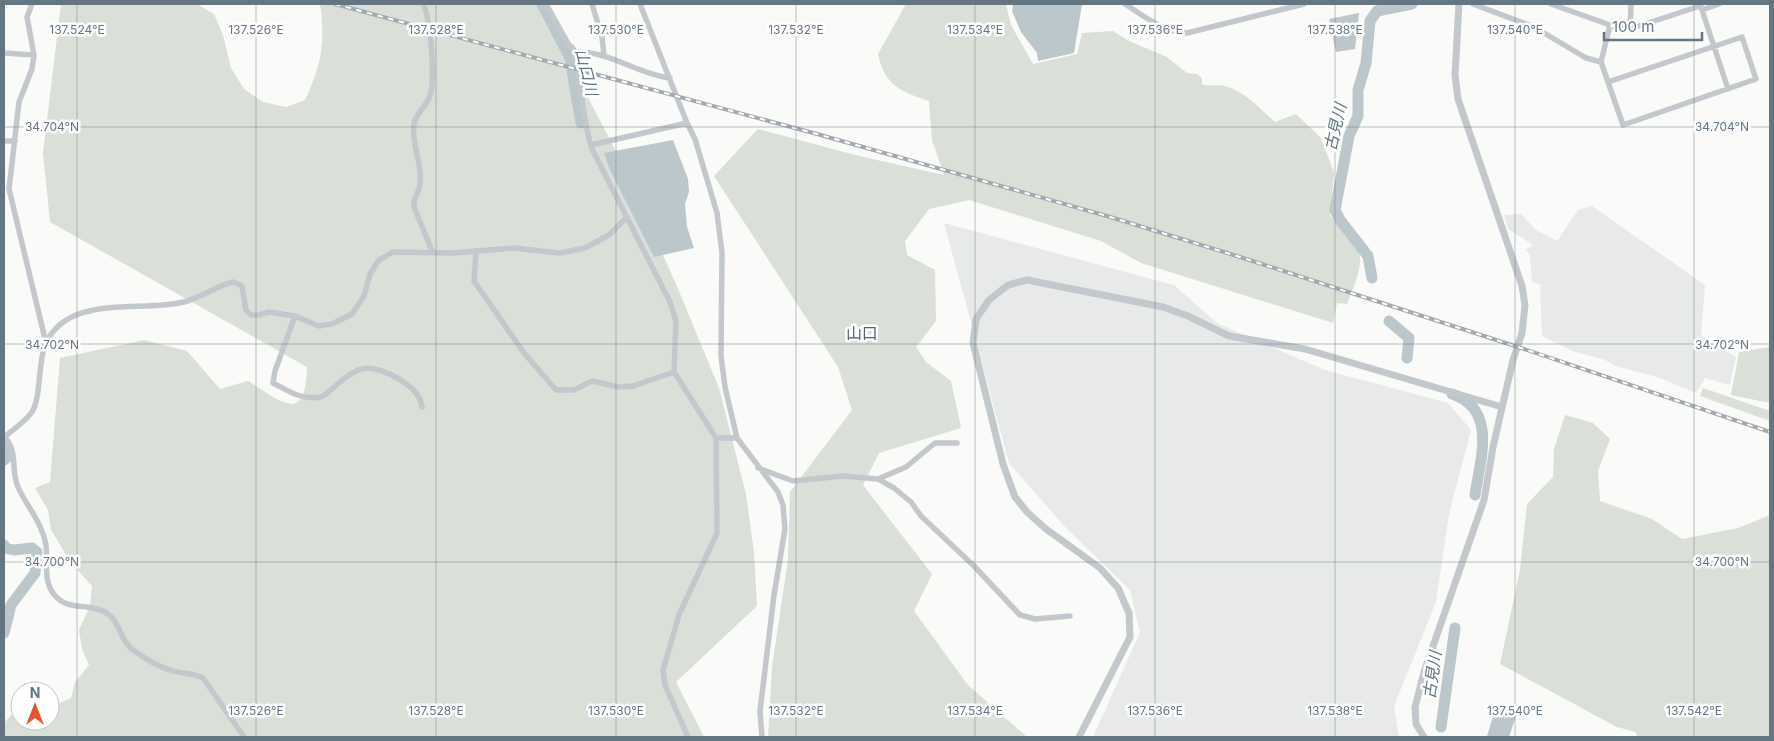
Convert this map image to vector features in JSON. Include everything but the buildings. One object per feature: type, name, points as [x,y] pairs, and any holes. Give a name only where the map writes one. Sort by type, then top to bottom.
[{"type":"street","points":[[32,4],[27,17],[34,55],[32,69],[19,102],[9,188],[46,343]]},
{"type":"street","points":[[423,4],[429,20],[431,80],[429,98],[419,111],[414,124],[420,186],[414,200],[414,207],[433,253]]},
{"type":"street","points":[[546,4],[569,45],[576,52],[592,52],[649,74],[670,78]]},
{"type":"street","points":[[592,4],[602,37],[604,56]]},
{"type":"street","points":[[640,4],[695,139],[717,213],[722,253],[721,356],[737,438],[778,492],[783,505],[785,529],[774,594],[761,702],[762,737]]},
{"type":"street","points":[[1125,4],[1161,26],[1175,32],[1187,33],[1304,4]]},
{"type":"street","points":[[1424,737],[1416,724],[1416,708],[1424,672],[1484,500],[1502,407],[1513,360],[1522,333],[1524,294],[1458,98],[1455,75],[1460,4]]},
{"type":"street","points":[[1473,4],[1534,27],[1586,58],[1600,62]]},
{"type":"street","points":[[1551,4],[1610,25],[1630,29],[1700,7],[1719,4]]},
{"type":"street","points":[[1630,29],[1631,4]]},
{"type":"street","points":[[1700,7],[1728,89]]},
{"type":"street","points":[[1608,82],[1742,37],[1756,79],[1623,125],[1600,62],[1610,25]]},
{"type":"street","points":[[572,46],[586,130],[591,145],[604,175],[664,287],[676,321],[674,372],[716,438],[717,533],[679,615],[663,670],[664,685],[688,737]]},
{"type":"street","points":[[4,53],[34,55]]},
{"type":"street","points":[[591,145],[687,123]]},
{"type":"street","points":[[4,141],[15,141]]},
{"type":"street","points":[[244,737],[203,678],[195,674],[170,670],[153,662],[131,649],[114,618],[103,611],[68,605],[52,592],[48,582],[46,545],[43,532],[38,519],[18,487],[12,446],[4,438],[34,411],[46,343],[54,330],[63,321],[83,312],[161,306],[184,302],[218,286],[233,282],[242,286],[246,310],[251,315],[269,312],[295,316],[319,326],[332,324],[352,314],[364,296],[370,274],[380,260],[393,252],[433,253],[514,248],[560,253],[585,248],[609,235],[627,217]]},
{"type":"street","points":[[476,251],[474,281],[524,353],[556,390],[574,390],[592,381],[619,387],[633,386],[674,372]]},
{"type":"street","points":[[1079,737],[1130,637],[1129,613],[1118,588],[1100,568],[1046,529],[1027,512],[1015,497],[1003,464],[973,344],[976,319],[989,300],[1008,285],[1027,280],[1163,308],[1188,316],[1229,336],[1305,349],[1502,407]]},
{"type":"street","points":[[295,316],[274,371],[273,383],[309,398],[322,397],[349,373],[362,367],[374,367],[410,386],[421,398],[422,407]]},
{"type":"street","points":[[716,438],[737,438]]},
{"type":"street","points":[[878,479],[906,467],[935,442],[957,443]]},
{"type":"street","points":[[758,468],[793,481],[843,476],[878,479],[894,488],[910,502],[921,516],[974,566],[1020,615],[1035,619],[1070,616]]},
{"type":"shaded area","points":[[61,4],[197,4],[214,14],[223,35],[231,68],[244,89],[263,102],[286,107],[305,100],[315,76],[322,41],[320,4],[539,4],[618,155],[676,284],[719,388],[746,494],[754,552],[757,606],[676,682],[704,737],[4,737],[4,723],[10,716],[10,731],[60,731],[60,703],[71,698],[75,682],[89,665],[82,649],[79,630],[90,606],[92,586],[71,563],[51,530],[48,510],[35,488],[50,482],[60,358],[144,340],[187,351],[220,389],[248,381],[280,401],[289,404],[296,403],[302,397],[307,367],[50,222],[43,153]]},
{"type":"shaded area","points":[[906,4],[1006,4],[1011,25],[1033,64],[1077,54],[1082,33],[1113,31],[1129,41],[1167,57],[1187,73],[1197,74],[1202,78],[1202,84],[1232,88],[1252,101],[1275,122],[1296,114],[1320,137],[1334,173],[1330,215],[1359,250],[1360,266],[1347,304],[1337,303],[1333,323],[1141,263],[1101,241],[969,200],[929,209],[905,241],[907,255],[935,270],[936,321],[916,347],[926,362],[951,381],[961,428],[879,453],[863,485],[932,574],[914,611],[968,685],[1027,737],[768,737],[772,667],[788,560],[790,492],[852,410],[838,367],[714,176],[758,129],[859,156],[944,175],[932,140],[929,101],[895,86],[885,73],[878,54]]},
{"type":"shaded area","points":[[1013,4],[1082,4],[1074,53],[1038,61],[1037,53],[1021,32],[1012,11]]},
{"type":"shaded area","points":[[1359,13],[1355,49],[1336,52],[1329,19]]},
{"type":"shaded area","points":[[673,140],[688,179],[689,192],[685,204],[687,227],[694,248],[654,257],[610,170],[604,153]]},
{"type":"shaded area","points":[[1592,206],[1705,285],[1701,336],[1736,357],[1730,385],[1705,378],[1696,393],[1657,377],[1575,352],[1542,336],[1540,285],[1532,282],[1530,256],[1526,250],[1533,245],[1508,229],[1504,215],[1521,214],[1536,230],[1557,241],[1578,210]]},
{"type":"shaded area","points":[[944,223],[1174,285],[1217,323],[1325,370],[1448,403],[1471,430],[1449,514],[1436,602],[1394,706],[1399,737],[1093,737],[1140,632],[1130,590],[1066,528],[1009,463]]},
{"type":"shaded area","points":[[1770,347],[1770,403],[1731,395],[1739,352]]},
{"type":"shaded area","points":[[1703,388],[1770,411],[1770,421],[1700,396]]},
{"type":"shaded area","points":[[1565,415],[1593,423],[1610,439],[1598,471],[1600,501],[1652,519],[1682,539],[1738,528],[1770,515],[1770,737],[1637,737],[1636,732],[1617,727],[1500,664],[1520,570],[1527,504],[1553,477],[1554,449]]},
{"type":"shaded area","points":[[1496,707],[1517,713],[1509,737],[1487,736]]},
{"type":"waterway","name":"山口川","points":[[542,4],[570,58],[581,123]]},
{"type":"waterway","name":"古見川","points":[[1372,278],[1368,256],[1340,220],[1335,210],[1349,136],[1358,116],[1358,90],[1366,63],[1370,21],[1377,11],[1412,4]]},
{"type":"waterway","name":"古見川","points":[[1389,321],[1409,338],[1407,358]]},
{"type":"waterway","name":"古見川","points":[[1452,394],[1466,401],[1476,411],[1481,423],[1483,437],[1482,452],[1475,495]]},
{"type":"waterway","points":[[4,443],[9,451],[4,460]]},
{"type":"waterway","points":[[4,545],[5,548],[14,550],[32,548],[37,552],[35,573],[11,605],[4,633]]},
{"type":"waterway","name":"古見川","points":[[1441,727],[1455,628]]},
{"type":"railway","points":[[335,4],[817,134],[1107,216],[1521,348],[1770,432]]},
{"type":"district","name":"山口","points":[[862,333]]}]
